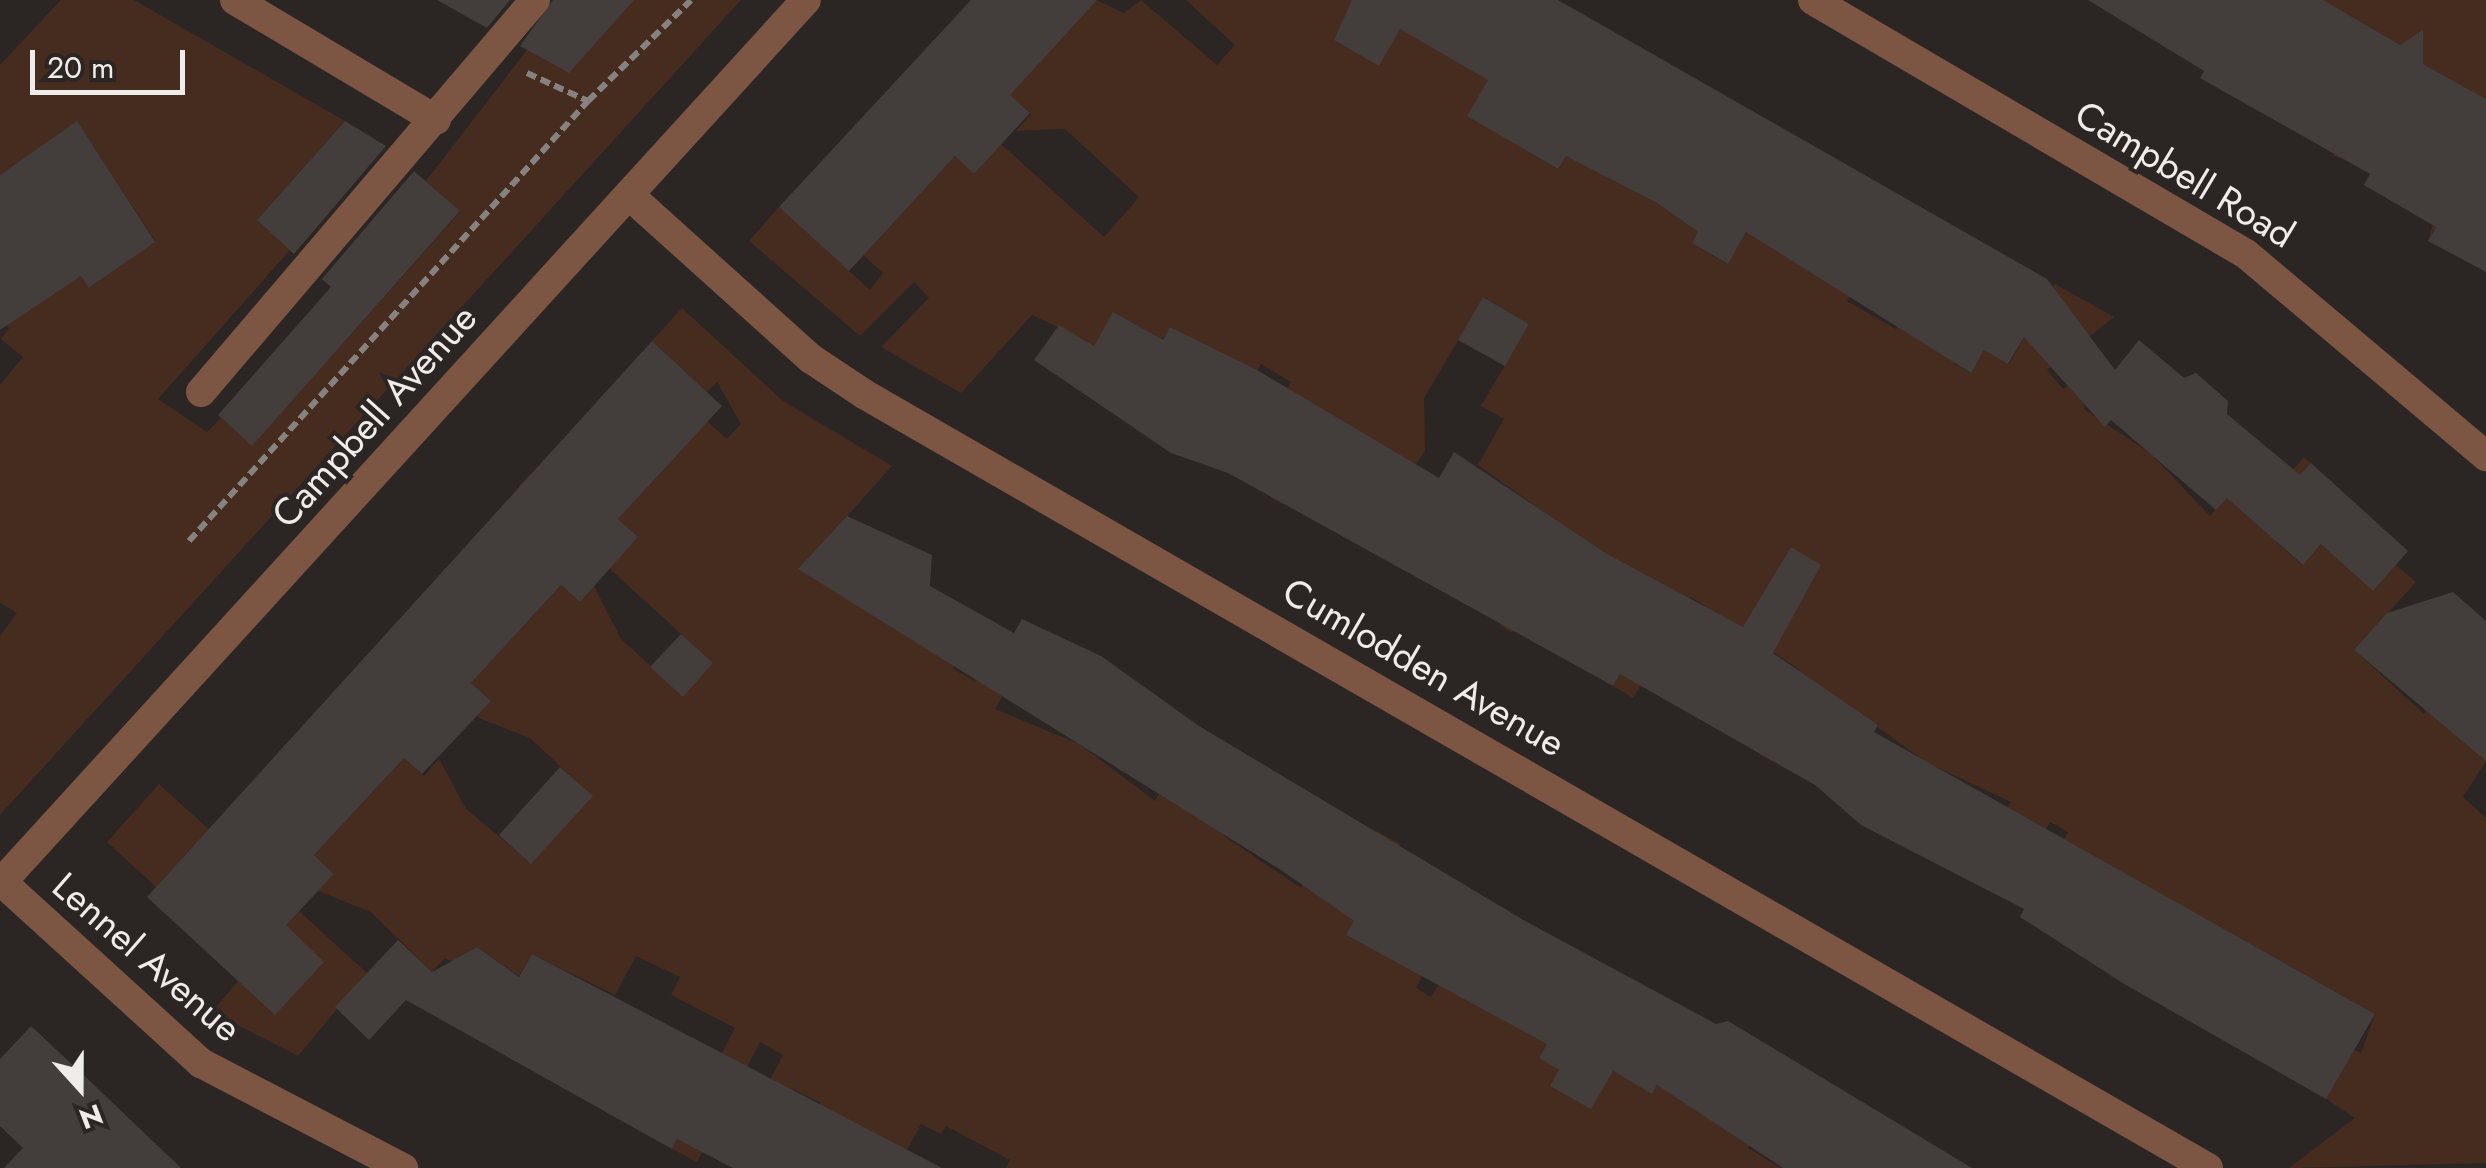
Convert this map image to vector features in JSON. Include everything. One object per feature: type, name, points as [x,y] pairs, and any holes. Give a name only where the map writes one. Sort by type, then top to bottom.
[{"type":"street","points":[[236,0],[436,120]]},
{"type":"street","points":[[201,392],[535,0]]},
{"type":"street","name":"Campbell Avenue","points":[[1,883],[806,0]]},
{"type":"street","name":"Campbell Road","points":[[1814,0],[2246,254],[2486,456]]},
{"type":"street","name":"Cumlodden Avenue","points":[[629,195],[864,394],[2208,1168]]},
{"type":"street","name":"Lennel Avenue","points":[[1,883],[202,1064],[403,1168]]},
{"type":"path","points":[[188,541],[588,102],[691,0]]},
{"type":"path","points":[[477,65],[526,73],[588,102]]},
{"type":"shaded area","points":[[61,0],[134,0],[345,121],[257,220],[290,250],[158,399],[207,432],[221,418],[252,445],[460,212],[426,181],[527,50],[633,0],[741,0],[0,815],[0,636],[17,613],[0,603],[0,385],[23,357],[1,339],[9,328],[0,321],[81,276],[90,288],[155,241],[77,122],[0,175],[0,65]]},
{"type":"shaded area","points":[[1096,0],[1124,13],[1141,0],[1217,65],[1235,45],[1186,0],[1352,0],[1360,5],[1334,40],[1379,65],[1396,26],[1493,82],[1468,115],[1557,169],[1566,155],[1657,203],[1698,232],[1692,243],[1727,264],[1752,223],[1880,242],[1847,301],[1896,329],[1905,313],[1963,346],[1954,363],[1970,373],[1984,350],[2009,364],[2055,284],[2114,317],[2047,370],[2063,389],[2089,369],[2084,409],[2150,453],[2210,516],[2268,448],[2293,469],[2304,457],[2311,463],[2276,502],[2276,542],[2302,565],[2322,544],[2386,531],[2352,570],[2396,565],[2416,582],[2354,650],[2424,714],[2459,676],[2458,736],[2486,761],[2463,797],[2486,818],[2486,1163],[2289,1168],[2355,1118],[2326,1099],[2354,1050],[2361,1053],[2375,1014],[2217,925],[2126,985],[2110,976],[2063,842],[2068,832],[2050,822],[2012,887],[2001,819],[2011,802],[1926,762],[1858,713],[1771,761],[1753,750],[1800,670],[1691,597],[1633,698],[1613,686],[1667,597],[1571,534],[1512,633],[1500,625],[1559,523],[1478,465],[1504,419],[1481,406],[1529,324],[1484,297],[1424,398],[1425,450],[1407,480],[1334,416],[1282,504],[1262,491],[1269,422],[1291,382],[1261,364],[1244,394],[1203,345],[1171,327],[1159,346],[1114,312],[1104,329],[1111,334],[1065,378],[1087,341],[1032,315],[961,393],[881,347],[929,298],[914,282],[860,336],[749,241],[779,207],[870,290],[883,273],[863,255],[955,156],[974,174],[1001,144],[1104,237],[1139,197],[1065,129],[1016,131],[1031,114],[1009,95]]},
{"type":"shaded area","points":[[2323,0],[2486,0],[2486,136],[2428,241],[2472,91],[2419,62],[2423,46],[2409,39],[2340,158],[2333,155],[2361,106]]},
{"type":"shaded area","points":[[682,308],[783,401],[892,466],[799,570],[929,645],[979,624],[953,669],[974,681],[994,645],[1022,662],[995,709],[1079,744],[1155,801],[1184,753],[1193,758],[1170,801],[1208,823],[1231,822],[1224,836],[1301,888],[1347,812],[1316,877],[1341,892],[1377,831],[1400,844],[1347,936],[1423,975],[1416,988],[1431,997],[1458,954],[1547,1044],[1539,1058],[1612,1071],[1652,1093],[1657,1085],[1753,1140],[1748,1148],[1781,1168],[1006,1168],[1010,1160],[946,1126],[941,1134],[921,1124],[907,1150],[809,1129],[821,1103],[793,1089],[780,1113],[758,1103],[783,1055],[760,1042],[697,1162],[672,1149],[735,1028],[671,995],[680,977],[636,956],[615,995],[532,954],[519,976],[477,947],[462,967],[445,958],[432,972],[371,912],[318,891],[334,874],[314,855],[404,758],[424,776],[439,759],[466,809],[531,863],[592,796],[530,738],[476,717],[491,701],[471,683],[561,585],[580,602],[594,586],[621,639],[683,696],[713,663],[519,486],[532,472],[622,555],[637,537],[618,519],[707,421],[727,439],[741,424],[717,382],[707,392],[652,341]]},
{"type":"shaded area","points":[[159,784],[367,973],[298,1056],[212,1012],[238,981],[196,843],[156,887],[107,842]]},
{"type":"building","points":[[437,0],[510,0],[487,28]]},
{"type":"building","points":[[553,0],[634,0],[569,73],[520,46]]},
{"type":"building","points":[[971,0],[1097,0],[1010,95],[1030,113],[974,174],[955,156],[849,271],[779,207]]},
{"type":"building","points":[[1352,0],[1558,0],[2047,279],[2115,370],[2139,340],[2184,378],[2196,373],[2228,401],[2227,414],[2300,475],[2311,463],[2408,551],[2373,591],[2321,544],[2303,565],[2227,498],[2216,510],[2111,420],[2105,427],[2024,337],[2008,364],[1984,350],[1971,373],[1746,232],[1728,264],[1692,243],[1698,232],[1657,203],[1566,156],[1558,169],[1467,116],[1488,80],[1400,29],[1379,66],[1334,40]]},
{"type":"building","points":[[2088,0],[2323,0],[2400,45],[2423,30],[2423,64],[2486,99],[2486,272],[2428,241],[2436,227],[2364,185],[2370,174],[2200,78],[2204,71]]},
{"type":"building","points":[[77,121],[155,242],[89,288],[81,276],[0,330],[0,175]]},
{"type":"building","points":[[345,121],[386,146],[294,254],[257,220]]},
{"type":"building","points":[[414,171],[460,211],[252,446],[218,415],[331,287],[322,279]]},
{"type":"building","points":[[1483,297],[1529,324],[1505,366],[1458,340]]},
{"type":"building","points":[[1113,312],[1163,340],[1170,327],[1257,370],[1439,478],[1454,452],[1607,554],[1743,627],[1791,547],[1821,565],[1773,653],[1878,725],[1874,732],[2375,1014],[2326,1099],[2126,985],[2020,917],[2024,909],[1861,825],[1815,785],[1620,674],[1613,686],[1228,473],[1171,453],[1034,360],[1059,325],[1094,346]]},
{"type":"building","points":[[652,341],[722,406],[618,519],[638,537],[580,602],[561,585],[471,683],[491,701],[422,774],[404,758],[314,855],[334,874],[286,925],[324,962],[275,1015],[147,897]]},
{"type":"building","points":[[847,516],[932,555],[930,586],[1014,633],[1022,619],[1101,656],[1199,726],[1527,922],[1716,1024],[1728,1021],[1972,1168],[1783,1168],[1657,1085],[1652,1094],[1613,1071],[1591,1109],[1550,1086],[1559,1070],[1539,1058],[1547,1044],[1346,935],[1354,921],[1281,870],[798,569]]},
{"type":"building","points":[[2453,592],[2486,621],[2486,761],[2354,650],[2387,613]]},
{"type":"building","points":[[681,634],[713,663],[683,697],[650,667]]},
{"type":"building","points":[[560,767],[593,796],[531,864],[499,835]]},
{"type":"building","points":[[398,940],[432,972],[477,947],[519,977],[532,954],[942,1168],[733,1168],[677,1139],[672,1149],[406,1000],[369,1040],[335,1007]]},
{"type":"building","points":[[31,1026],[181,1168],[4,1168],[23,1148],[0,1126],[0,1059]]}]
